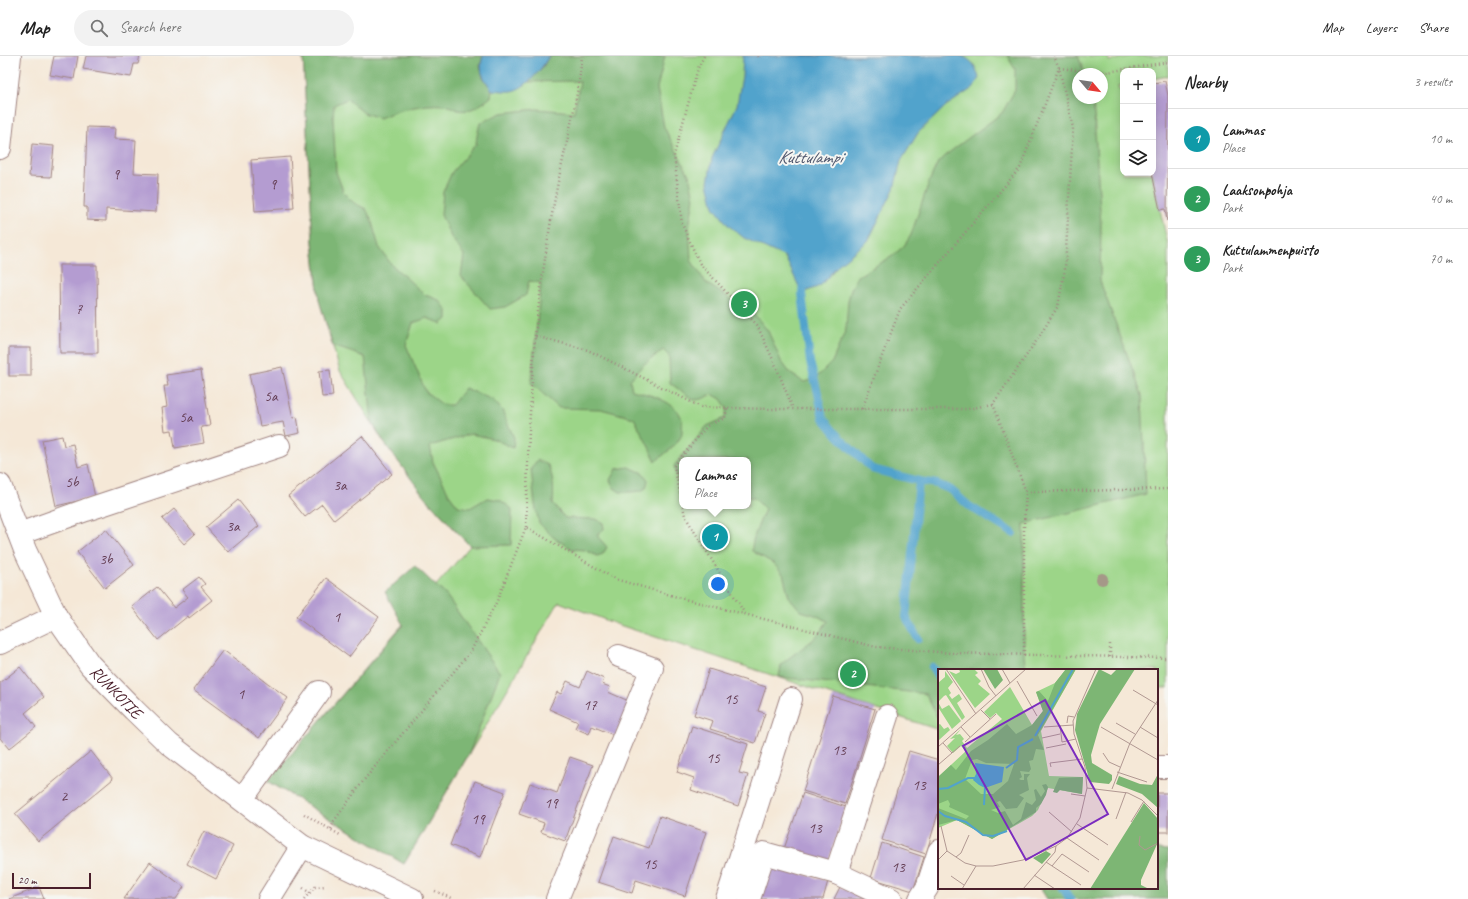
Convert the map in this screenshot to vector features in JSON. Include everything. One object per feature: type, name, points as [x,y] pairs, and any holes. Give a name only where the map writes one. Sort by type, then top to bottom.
[{"type":"street","points":[[0,148],[10,56]]},
{"type":"street","points":[[19,534],[86,510],[279,446]]},
{"type":"street","name":"RUNKOTIE","points":[[0,485],[19,534],[56,616],[90,665],[134,710],[169,744],[302,846],[412,899]]},
{"type":"street","points":[[0,643],[56,616]]},
{"type":"street","points":[[557,899],[652,668],[619,656]]},
{"type":"street","points":[[242,799],[319,692]]},
{"type":"street","points":[[727,899],[791,698]]},
{"type":"street","points":[[836,873],[887,716]]},
{"type":"street","points":[[269,899],[302,846]]},
{"type":"street","points":[[749,899],[764,853],[836,873],[891,899]]},
{"type":"street","points":[[920,899],[927,888],[938,854]]},
{"type":"path","points":[[298,811],[331,829],[334,820],[364,780],[471,651],[497,601],[526,527],[529,429],[535,336],[545,253],[558,181],[574,112],[580,80],[582,56]]},
{"type":"path","points":[[704,56],[698,68],[674,155],[682,224],[700,264],[757,325],[776,366],[793,409]]},
{"type":"path","points":[[535,336],[588,350],[701,407],[793,409],[968,409],[993,404],[1039,337],[1058,306],[1065,269],[1073,128],[1059,68],[1054,56]]},
{"type":"path","points":[[1059,68],[1101,73],[1168,62]]},
{"type":"path","points":[[862,409],[900,309],[1020,168],[1059,68]]},
{"type":"path","points":[[993,404],[1026,492],[1024,524],[1024,655]]},
{"type":"path","points":[[681,457],[707,426],[725,418],[727,408]]},
{"type":"path","points":[[679,460],[674,466],[679,488]]},
{"type":"path","points":[[1026,492],[1168,488]]},
{"type":"path","points":[[684,509],[685,516],[745,614]]},
{"type":"path","points":[[526,527],[615,578],[684,599],[876,647],[951,654],[1168,658]]},
{"type":"path","points":[[1110,643],[1110,657]]},
{"type":"green space","points":[[303,56],[1108,56],[1109,61],[1132,56],[1168,56],[1168,76],[1156,78],[1156,68],[1120,68],[1120,86],[1118,86],[1120,90],[1120,176],[1153,176],[1168,245],[1168,688],[1158,688],[1158,669],[938,669],[938,730],[616,624],[559,602],[404,864],[268,781],[470,546],[424,496],[383,441],[340,371],[319,300],[313,242]]},
{"type":"green space","points":[[303,56],[483,56],[480,66],[483,77],[492,90],[491,97],[480,105],[471,109],[462,111],[445,105],[428,105],[402,110],[380,118],[364,113],[347,99],[334,105],[333,118],[336,172],[344,193],[354,203],[366,209],[371,219],[379,247],[391,264],[425,295],[439,300],[447,310],[447,319],[441,324],[427,318],[413,323],[406,345],[426,392],[443,405],[452,405],[465,388],[493,400],[502,410],[514,438],[513,448],[494,439],[471,434],[430,446],[433,462],[449,494],[458,506],[470,508],[487,498],[500,500],[512,509],[511,545],[470,546],[424,496],[383,441],[372,422],[365,357],[333,346],[319,300],[313,242]]},
{"type":"green space","points":[[549,56],[665,56],[657,88],[664,127],[689,175],[694,198],[689,228],[691,260],[706,283],[754,314],[768,331],[781,361],[791,374],[804,382],[815,379],[832,362],[846,329],[848,301],[851,289],[858,276],[891,257],[904,246],[911,235],[929,182],[937,164],[951,151],[1002,113],[1015,90],[1015,69],[1007,56],[1078,56],[1083,68],[1072,68],[1072,104],[1093,104],[1101,225],[1100,281],[1142,395],[1146,494],[1024,524],[1024,655],[1026,669],[938,669],[938,719],[926,694],[779,677],[781,666],[785,661],[814,639],[828,621],[801,611],[789,597],[783,574],[773,563],[752,551],[755,535],[765,509],[754,498],[751,498],[751,457],[681,457],[707,426],[725,418],[727,408],[721,399],[712,394],[702,399],[694,400],[670,383],[669,356],[663,350],[643,365],[630,380],[632,390],[666,402],[679,413],[682,420],[681,437],[656,461],[634,418],[601,409],[559,408],[531,383],[541,283],[529,281],[526,295],[505,307],[490,309],[461,276],[464,255],[451,237],[441,215],[443,192],[452,172],[476,144],[480,123],[501,113],[537,109],[574,112],[580,81],[528,82],[543,67]]},
{"type":"green space","points":[[537,460],[548,465],[553,484],[553,504],[565,518],[596,519],[603,523],[604,529],[598,533],[598,537],[607,547],[603,554],[597,556],[585,550],[572,549],[553,537],[539,523],[535,505],[531,469]]},
{"type":"green space","points":[[679,460],[679,482],[674,466]]},
{"type":"green space","points":[[629,467],[643,473],[648,480],[646,488],[641,491],[620,492],[614,488],[610,480],[616,469]]},
{"type":"green space","points":[[415,566],[446,595],[500,673],[469,754],[404,864],[268,781],[403,625],[385,592]]},
{"type":"green space","points":[[1158,849],[1168,850],[1168,899],[1047,899],[1041,889],[1158,889]]},
{"type":"water","points":[[483,56],[549,56],[533,78],[522,87],[511,91],[506,91],[492,90],[486,81],[481,70]]},
{"type":"water","name":"Kuttulampi","points":[[743,56],[961,56],[973,64],[977,70],[979,78],[973,88],[946,106],[918,133],[901,161],[894,189],[868,241],[839,264],[820,286],[802,293],[785,257],[744,238],[728,225],[714,207],[708,183],[712,158],[737,105],[742,76]]},
{"type":"building","points":[[54,56],[78,56],[74,79],[50,75]]},
{"type":"building","points":[[86,56],[140,56],[138,64],[134,64],[131,77],[83,69]]},
{"type":"building","points":[[1165,81],[1168,96],[1167,221],[1165,209],[1160,210],[1153,176],[1156,176],[1156,82]]},
{"type":"building","points":[[87,127],[115,128],[114,139],[136,140],[134,173],[158,174],[156,212],[106,209],[106,221],[87,220],[87,207],[84,207]]},
{"type":"building","points":[[32,144],[54,146],[51,177],[29,176]]},
{"type":"building","points":[[290,157],[294,208],[255,211],[251,160]]},
{"type":"building","points":[[59,265],[97,265],[98,353],[60,353]]},
{"type":"building","points":[[9,348],[31,348],[31,376],[9,376]]},
{"type":"building","points":[[282,367],[293,418],[297,417],[300,433],[286,436],[283,422],[260,426],[249,374]]},
{"type":"building","points":[[201,370],[210,426],[201,427],[204,443],[175,448],[172,430],[165,431],[162,408],[167,407],[164,386],[168,386],[166,375]]},
{"type":"building","points":[[330,370],[333,396],[322,397],[319,371]]},
{"type":"building","points":[[62,436],[64,446],[73,444],[78,467],[88,464],[95,497],[56,506],[42,440]]},
{"type":"building","points":[[362,436],[392,474],[334,520],[322,504],[305,517],[288,496]]},
{"type":"building","points":[[238,500],[259,526],[228,552],[206,527]]},
{"type":"building","points":[[174,509],[195,534],[184,544],[162,519]]},
{"type":"building","points":[[106,529],[134,565],[105,588],[77,552]]},
{"type":"building","points":[[199,577],[205,584],[201,587],[212,600],[189,618],[188,616],[158,640],[132,607],[157,587],[174,608],[188,597],[182,590]]},
{"type":"building","points":[[326,578],[379,617],[349,657],[296,617]]},
{"type":"building","points":[[223,650],[288,698],[259,738],[193,690]]},
{"type":"building","points":[[20,667],[44,697],[25,713],[36,727],[9,749],[0,738],[0,683]]},
{"type":"building","points":[[709,669],[766,687],[758,711],[765,713],[755,743],[710,729],[713,721],[694,715]]},
{"type":"building","points":[[587,671],[604,679],[602,684],[610,687],[608,692],[631,702],[616,736],[592,726],[589,734],[575,728],[578,722],[549,709],[557,692],[561,694],[567,681],[580,687]]},
{"type":"building","points":[[833,696],[875,709],[845,804],[803,791]]},
{"type":"building","points":[[692,726],[748,744],[739,773],[748,775],[738,806],[691,790],[694,778],[677,772]]},
{"type":"building","points":[[91,751],[113,779],[38,841],[15,814]]},
{"type":"building","points":[[909,751],[938,760],[938,813],[926,854],[882,840]]},
{"type":"building","points":[[570,757],[593,765],[565,841],[541,832],[544,823],[519,814],[530,783],[557,793]]},
{"type":"building","points":[[475,781],[505,792],[480,857],[450,845]]},
{"type":"building","points":[[803,793],[846,807],[828,863],[784,849]]},
{"type":"building","points":[[1158,793],[1168,793],[1168,832],[1158,832]]},
{"type":"building","points":[[660,816],[706,832],[685,896],[636,880],[632,893],[598,882],[614,836],[649,848]]},
{"type":"building","points":[[204,831],[233,846],[216,879],[187,864]]},
{"type":"building","points":[[882,843],[924,857],[913,891],[871,878]]},
{"type":"building","points":[[150,862],[184,887],[176,899],[124,899]]},
{"type":"building","points":[[765,863],[828,881],[823,899],[754,899]]},
{"type":"building","points":[[39,887],[44,899],[9,899]]},
{"type":"building","points":[[840,887],[865,899],[834,899]]},
{"type":"waterway","points":[[803,282],[802,293],[810,362],[823,418],[838,436],[872,469],[919,481],[906,617],[918,639]]},
{"type":"waterway","points":[[919,481],[937,484],[951,490],[969,506],[1013,533]]},
{"type":"waterway","points":[[932,667],[938,677]]},
{"type":"waterway","points":[[1064,889],[1070,899]]},
{"type":"place","name":"Kuttulammenpuisto","points":[[744,304]]},
{"type":"place","name":"Lammas","points":[[715,537]]},
{"type":"place","name":"Laaksonpohja","points":[[853,674]]}]
